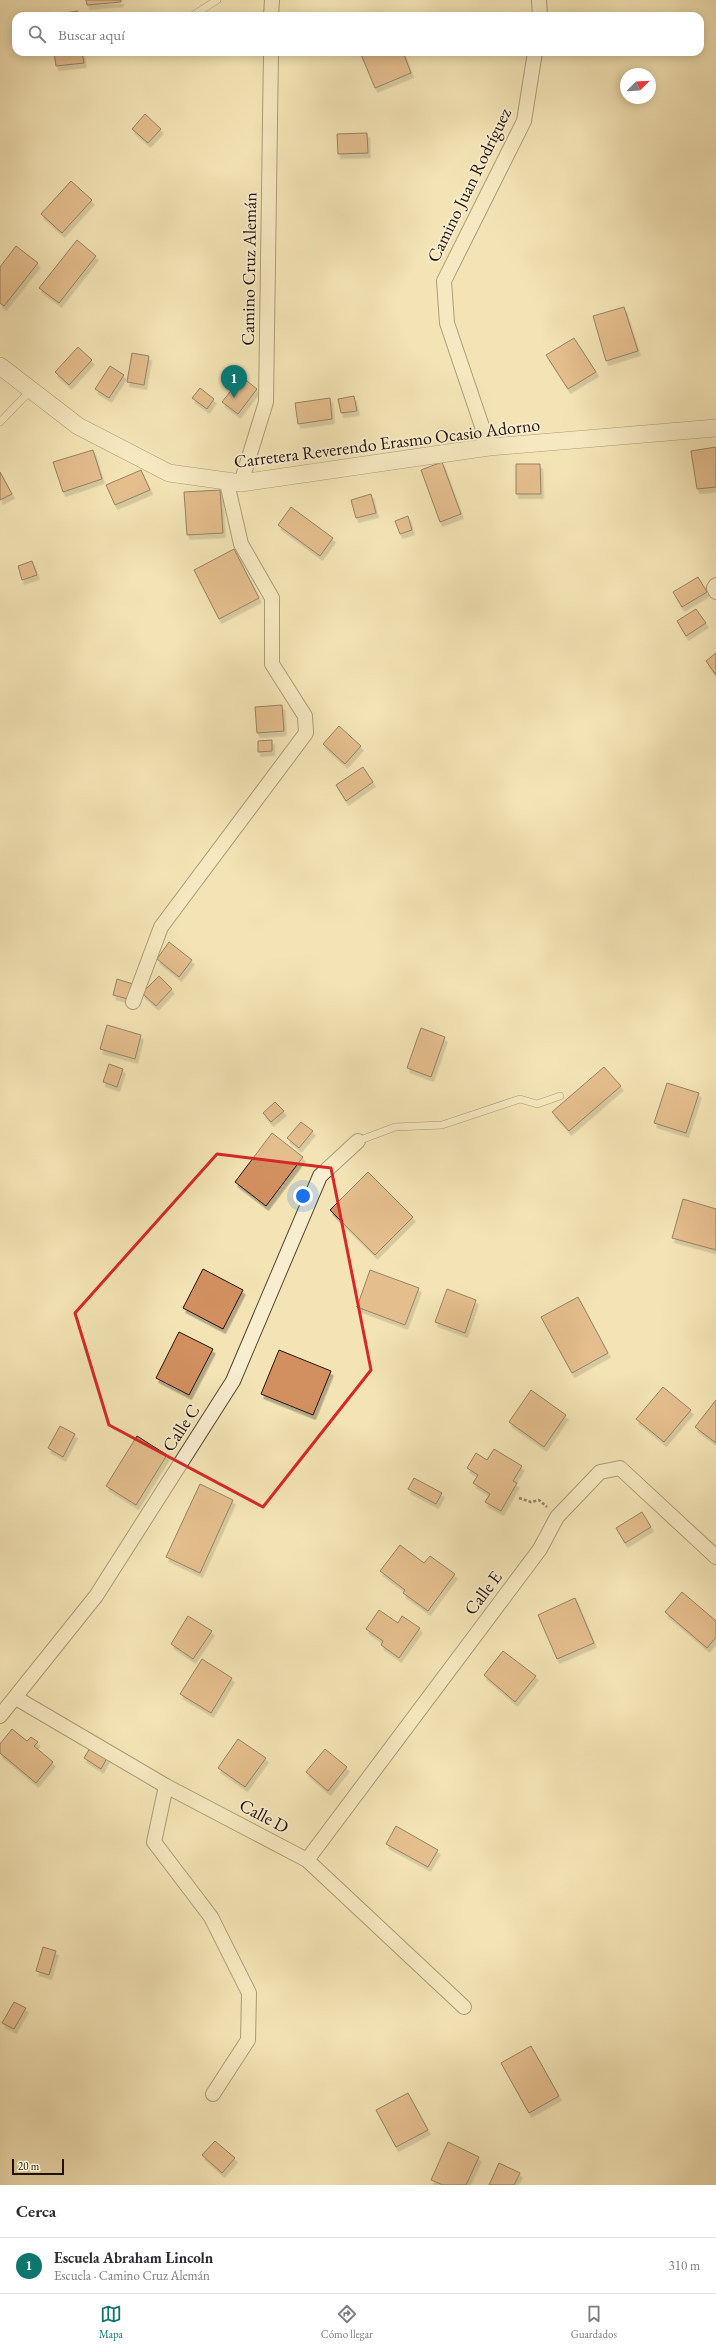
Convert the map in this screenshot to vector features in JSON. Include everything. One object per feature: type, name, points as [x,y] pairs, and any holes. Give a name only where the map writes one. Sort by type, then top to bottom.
[{"type":"street","points":[[271,12],[272,0]]},
{"type":"street","points":[[539,0],[540,12]]},
{"type":"street","name":"Camino Cruz Alemán","points":[[234,483],[266,402],[271,56]]},
{"type":"street","name":"Camino Juan Rodríguez","points":[[489,447],[447,323],[444,280],[524,121],[534,56]]},
{"type":"street","name":"Carretera Reverendo Erasmo Ocasio Adorno","points":[[0,366],[78,426],[169,474],[234,483],[489,447],[716,428]]},
{"type":"street","points":[[133,1002],[161,927],[306,733],[305,716],[272,664],[272,598],[241,544],[234,483]]},
{"type":"street","points":[[716,585],[714,588],[716,592]]},
{"type":"street","name":"Calle C","points":[[0,1716],[16,1698],[96,1596],[233,1382],[320,1176],[358,1141]]},
{"type":"street","name":"Calle E","points":[[307,1860],[540,1549],[557,1517],[600,1472],[620,1468],[716,1557]]},
{"type":"street","name":"Calle D","points":[[16,1698],[166,1786],[307,1860],[464,2007]]},
{"type":"street","points":[[166,1786],[154,1842],[211,1917],[249,1993],[248,2040],[213,2094]]},
{"type":"lane","points":[[198,12],[216,0]]},
{"type":"lane","points":[[0,422],[32,390]]},
{"type":"lane","points":[[358,1141],[395,1127],[442,1125],[520,1099],[537,1104],[560,1096]]},
{"type":"path","points":[[519,1498],[531,1502],[539,1500],[557,1517]]},
{"type":"highlighted area","points":[[217,1154],[331,1168],[371,1370],[263,1507],[109,1425],[75,1313]]},
{"type":"building","points":[[86,0],[121,0],[121,2],[87,5]]},
{"type":"building","points":[[55,56],[83,56],[84,63],[56,66]]},
{"type":"building","points":[[362,56],[405,56],[411,73],[375,88]]},
{"type":"building","points":[[145,114],[161,129],[148,143],[132,129]]},
{"type":"building","points":[[367,133],[368,153],[338,154],[337,134]]},
{"type":"building","points":[[71,181],[92,200],[62,233],[41,214]]},
{"type":"building","points":[[77,240],[96,256],[59,303],[39,288]]},
{"type":"building","points":[[16,246],[38,263],[4,306],[0,303],[0,267]]},
{"type":"building","points":[[624,307],[638,351],[606,361],[593,316]]},
{"type":"building","points":[[574,338],[596,372],[568,389],[546,355]]},
{"type":"building","points":[[78,347],[92,360],[69,385],[55,372]]},
{"type":"building","points":[[132,353],[149,356],[144,385],[127,382]]},
{"type":"building","points":[[110,366],[124,375],[109,398],[95,389]]},
{"type":"building","points":[[242,377],[257,389],[238,414],[222,402]]},
{"type":"building","points":[[200,388],[214,399],[207,409],[192,398]]},
{"type":"building","points":[[354,396],[357,411],[341,413],[338,399]]},
{"type":"building","points":[[330,398],[332,419],[298,424],[295,403]]},
{"type":"building","points":[[716,447],[716,487],[697,489],[691,451]]},
{"type":"building","points":[[93,450],[102,479],[63,492],[53,462]]},
{"type":"building","points":[[442,462],[461,514],[440,522],[421,470]]},
{"type":"building","points":[[516,464],[540,464],[541,494],[516,494]]},
{"type":"building","points":[[141,470],[150,490],[115,505],[106,485]]},
{"type":"building","points":[[0,472],[12,494],[0,500]]},
{"type":"building","points":[[220,490],[223,533],[187,535],[184,492]]},
{"type":"building","points":[[371,494],[376,513],[356,518],[351,500]]},
{"type":"building","points":[[291,507],[333,538],[320,556],[278,525]]},
{"type":"building","points":[[408,516],[412,530],[400,534],[395,521]]},
{"type":"building","points":[[234,549],[259,598],[219,619],[194,570]]},
{"type":"building","points":[[32,561],[37,575],[22,580],[18,566]]},
{"type":"building","points":[[698,577],[707,592],[682,607],[673,592]]},
{"type":"building","points":[[696,609],[706,623],[686,636],[677,621]]},
{"type":"building","points":[[716,653],[716,675],[706,661]]},
{"type":"building","points":[[282,705],[284,731],[257,733],[255,707]]},
{"type":"building","points":[[339,726],[361,746],[345,764],[323,744]]},
{"type":"building","points":[[272,740],[272,751],[258,752],[258,741]]},
{"type":"building","points":[[363,767],[373,782],[346,801],[336,785]]},
{"type":"building","points":[[169,942],[192,960],[179,977],[157,959]]},
{"type":"building","points":[[159,976],[172,989],[156,1006],[142,993]]},
{"type":"building","points":[[117,979],[133,984],[128,999],[113,995]]},
{"type":"building","points":[[107,1025],[141,1035],[135,1059],[100,1049]]},
{"type":"building","points":[[421,1028],[445,1037],[431,1077],[407,1068]]},
{"type":"building","points":[[109,1064],[123,1069],[117,1087],[103,1082]]},
{"type":"building","points":[[604,1067],[621,1086],[569,1131],[552,1112]]},
{"type":"building","points":[[667,1083],[699,1093],[686,1133],[654,1123]]},
{"type":"building","points":[[275,1102],[284,1111],[271,1122],[263,1113]]},
{"type":"building","points":[[301,1122],[313,1131],[299,1148],[287,1138]]},
{"type":"building","points":[[272,1133],[303,1157],[266,1206],[235,1182]]},
{"type":"building","points":[[368,1172],[413,1217],[375,1255],[330,1210]]},
{"type":"building","points":[[683,1199],[716,1209],[716,1250],[672,1238]]},
{"type":"building","points":[[203,1269],[243,1290],[223,1329],[183,1308]]},
{"type":"building","points":[[370,1270],[419,1288],[405,1325],[357,1307]]},
{"type":"building","points":[[447,1289],[476,1300],[465,1333],[435,1322]]},
{"type":"building","points":[[578,1297],[608,1353],[572,1373],[541,1317]]},
{"type":"building","points":[[179,1332],[213,1349],[189,1395],[156,1378]]},
{"type":"building","points":[[279,1350],[331,1371],[313,1415],[261,1394]]},
{"type":"building","points":[[663,1387],[691,1410],[664,1442],[636,1419]]},
{"type":"building","points":[[531,1390],[566,1415],[544,1447],[509,1422]]},
{"type":"building","points":[[716,1400],[716,1443],[695,1427]]},
{"type":"building","points":[[60,1426],[75,1434],[63,1457],[48,1448]]},
{"type":"building","points":[[137,1436],[167,1455],[136,1505],[106,1486]]},
{"type":"building","points":[[494,1449],[522,1466],[513,1481],[517,1483],[501,1511],[485,1502],[490,1494],[473,1483],[478,1475],[467,1468],[476,1453],[487,1460]]},
{"type":"building","points":[[414,1478],[442,1493],[436,1504],[408,1489]]},
{"type":"building","points":[[200,1484],[233,1500],[200,1573],[166,1557]]},
{"type":"building","points":[[642,1512],[651,1527],[625,1543],[616,1528]]},
{"type":"building","points":[[400,1545],[424,1563],[430,1556],[455,1574],[428,1611],[403,1593],[405,1590],[380,1571]]},
{"type":"building","points":[[682,1592],[716,1621],[716,1637],[707,1648],[665,1612]]},
{"type":"building","points":[[575,1598],[594,1643],[557,1659],[538,1615]]},
{"type":"building","points":[[379,1610],[398,1623],[402,1616],[420,1628],[399,1658],[381,1645],[383,1641],[366,1629]]},
{"type":"building","points":[[188,1616],[212,1631],[193,1659],[171,1644]]},
{"type":"building","points":[[503,1651],[536,1676],[515,1702],[484,1675]]},
{"type":"building","points":[[202,1659],[232,1678],[211,1713],[180,1694]]},
{"type":"building","points":[[12,1729],[27,1741],[31,1737],[38,1742],[34,1746],[53,1762],[36,1783],[0,1753],[0,1744]]},
{"type":"building","points":[[238,1739],[266,1758],[245,1787],[218,1768]]},
{"type":"building","points":[[90,1748],[107,1758],[101,1769],[84,1758]]},
{"type":"building","points":[[325,1749],[347,1767],[328,1791],[306,1772]]},
{"type":"building","points":[[396,1826],[438,1850],[428,1867],[386,1844]]},
{"type":"building","points":[[43,1947],[56,1951],[49,1975],[36,1971]]},
{"type":"building","points":[[14,2002],[26,2008],[14,2029],[2,2023]]},
{"type":"building","points":[[531,2046],[559,2096],[529,2113],[501,2063]]},
{"type":"building","points":[[408,2093],[428,2130],[396,2147],[376,2110]]},
{"type":"building","points":[[215,2141],[235,2158],[222,2173],[202,2155]]},
{"type":"building","points":[[448,2142],[479,2157],[466,2185],[443,2185],[431,2180]]},
{"type":"building","points":[[499,2163],[520,2173],[514,2185],[489,2185]]},
{"type":"place","name":"Escuela Abraham Lincoln","points":[[234,398]]}]
